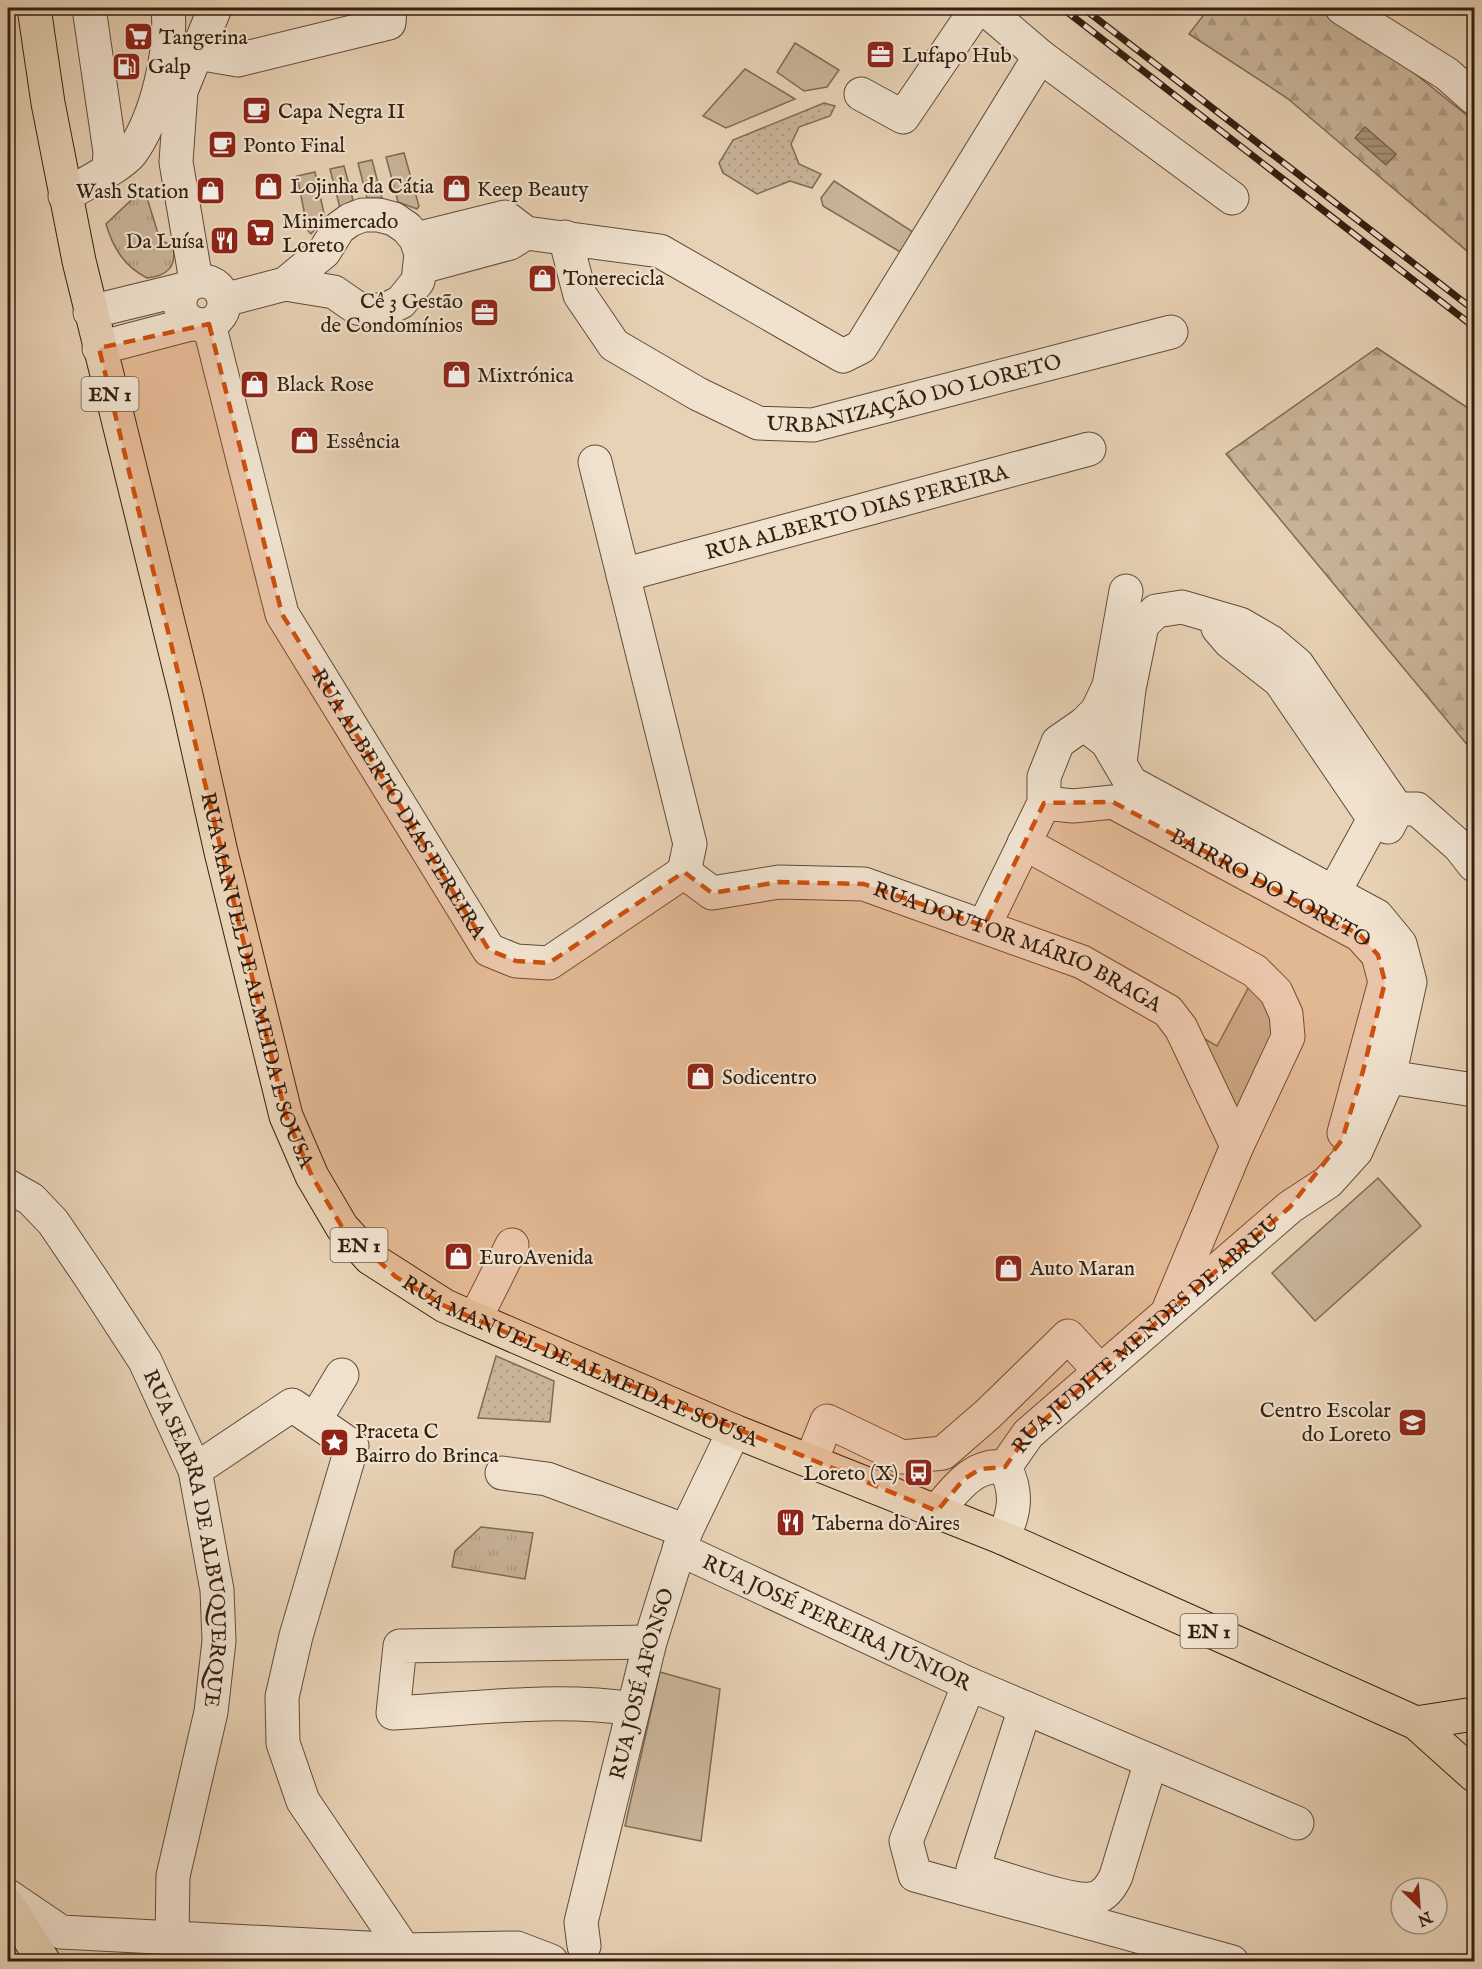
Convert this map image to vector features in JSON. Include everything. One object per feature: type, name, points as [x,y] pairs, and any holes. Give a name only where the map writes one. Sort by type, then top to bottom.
[{"type":"main road","name":"RUA MANUEL DE ALMEIDA E SOUSA","points":[[34,8],[65,196],[90,312],[186,695],[221,852],[286,1116],[312,1176],[342,1227],[363,1251],[396,1276],[445,1306],[734,1431],[1003,1538]]},
{"type":"main road","name":"EN 1","points":[[1003,1538],[1416,1723],[1474,1775]]},
{"type":"main road","points":[[1416,1723],[1474,1714]]},
{"type":"main road","points":[[8,1905],[44,1962]]},
{"type":"street","points":[[89,8],[110,152],[109,168]]},
{"type":"street","points":[[65,196],[130,154],[161,82],[169,50],[168,8]]},
{"type":"street","points":[[190,285],[176,162],[181,91],[215,8]]},
{"type":"street","points":[[197,53],[238,60],[389,23],[390,8]]},
{"type":"street","points":[[861,94],[903,117],[977,8]]},
{"type":"street","points":[[984,8],[1040,56],[1232,198]]},
{"type":"street","points":[[1342,8],[1447,74],[1474,98]]},
{"type":"street","points":[[419,253],[510,243],[526,232],[660,251],[843,356],[861,347],[1040,56]]},
{"type":"street","points":[[99,348],[209,316],[285,284],[324,252],[339,228],[363,215],[379,215],[394,219],[407,228],[419,253],[418,281],[401,302],[389,308],[373,311],[357,308],[334,292],[285,284]]},
{"type":"street","name":"URBANIZAÇÃO DO LORETO","points":[[565,237],[580,295],[614,345],[698,394],[758,423],[813,425],[1171,332]]},
{"type":"street","points":[[90,312],[190,285],[211,282],[217,286],[209,316]]},
{"type":"street","name":"RUA ALBERTO DIAS PEREIRA","points":[[209,316],[282,614],[489,951],[516,962],[549,963],[684,872]]},
{"type":"street","name":"RUA ALBERTO DIAS PEREIRA","points":[[623,575],[1089,449]]},
{"type":"street","points":[[595,462],[690,843],[684,872]]},
{"type":"street","points":[[984,926],[1044,803],[1044,777],[1058,742],[1084,724],[1097,711],[1109,686],[1126,591]]},
{"type":"street","points":[[1120,763],[1129,689],[1142,625],[1156,611],[1182,607],[1206,613],[1240,624],[1271,642],[1297,664],[1397,809],[1417,809],[1460,847],[1474,865]]},
{"type":"street","name":"BAIRRO DO LORETO","points":[[1206,613],[1230,642],[1280,681],[1374,819],[1342,896]]},
{"type":"street","name":"BAIRRO DO LORETO","points":[[1084,724],[1107,742],[1131,783],[1377,916],[1400,944],[1410,982],[1389,1077],[1356,1151],[1328,1182],[1290,1207]]},
{"type":"street","name":"BAIRRO DO LORETO","points":[[1044,803],[1074,806],[1113,802],[1360,935],[1378,955],[1385,982],[1363,1071],[1342,1140],[1290,1207]]},
{"type":"street","name":"BAIRRO DO LORETO","points":[[1342,896],[1397,809]]},
{"type":"street","points":[[1024,843],[1255,971],[1276,992],[1286,1014],[1288,1037],[1237,1146],[1167,1313]]},
{"type":"street","name":"RUA DOUTOR MÁRIO BRAGA","points":[[684,872],[712,892],[778,882],[864,884],[1082,962],[1168,1011],[1181,1028],[1237,1146]]},
{"type":"street","points":[[1389,1077],[1474,1090]]},
{"type":"street","name":"RUA SEABRA DE ALBUQUERQUE","points":[[8,1186],[31,1198],[53,1222],[92,1278],[145,1361],[195,1470],[217,1590],[219,1641],[211,1712],[173,1876],[172,1939]]},
{"type":"street","name":"RUA JUDITE MENDES DE ABREU","points":[[1005,1467],[1028,1434],[1290,1207]]},
{"type":"street","points":[[475,1318],[512,1245]]},
{"type":"street","points":[[811,1461],[827,1421],[903,1458],[943,1453],[988,1414],[1068,1336],[1100,1371]]},
{"type":"street","points":[[315,1420],[342,1375]]},
{"type":"street","points":[[195,1470],[292,1405],[352,1446],[296,1636],[282,1697],[283,1743],[303,1801],[404,1950]]},
{"type":"street","name":"RUA JOSÉ AFONSO","points":[[594,1954],[581,1922],[650,1642],[682,1540],[734,1431]]},
{"type":"street","name":"RUA JUDITE MENDES DE ABREU","points":[[937,1511],[964,1479],[980,1469],[994,1465],[1005,1467]]},
{"type":"street","name":"RUA JUDITE MENDES DE ABREU","points":[[1003,1538],[1015,1507],[1012,1481],[1005,1467]]},
{"type":"street","name":"RUA JOSÉ PEREIRA JÚNIOR","points":[[502,1473],[547,1479],[682,1540],[969,1684],[906,1842],[915,1875],[1232,1962]]},
{"type":"street","points":[[633,1709],[602,1704],[393,1713],[400,1646],[650,1642]]},
{"type":"street","points":[[969,1684],[1297,1823]]},
{"type":"street","points":[[1025,1708],[973,1869],[1080,1899],[1098,1897],[1107,1892],[1116,1875],[1151,1761]]},
{"type":"street","points":[[8,1896],[61,1932],[404,1950],[517,1948],[551,1961],[571,1946],[594,1954]]},
{"type":"highlighted area","points":[[209,324],[282,614],[489,950],[516,961],[549,963],[684,872],[712,893],[779,882],[864,884],[984,926],[1044,803],[1113,802],[1360,935],[1378,955],[1385,982],[1363,1071],[1342,1140],[1290,1207],[1028,1434],[1005,1467],[980,1469],[964,1479],[937,1511],[591,1369],[445,1306],[396,1277],[342,1227],[312,1176],[286,1116],[99,348]]},
{"type":"green space","points":[[1209,8],[1315,8],[1393,56],[1474,121],[1474,257],[1287,98],[1189,34]]},
{"type":"green space","points":[[795,43],[839,70],[827,87],[804,91],[777,72]]},
{"type":"green space","points":[[745,69],[795,99],[726,128],[703,116]]},
{"type":"green space","points":[[824,103],[835,106],[830,116],[799,127],[791,144],[799,164],[821,174],[812,188],[790,181],[757,194],[723,173],[719,163],[733,140]]},
{"type":"green space","points":[[404,153],[419,206],[417,209],[398,202],[386,157]]},
{"type":"green space","points":[[372,160],[382,198],[367,198],[358,163]]},
{"type":"green space","points":[[344,166],[353,200],[340,208],[330,169]]},
{"type":"green space","points":[[315,172],[325,218],[311,234],[308,231],[297,176]]},
{"type":"green space","points":[[834,181],[913,232],[902,253],[823,206],[821,198]]},
{"type":"green space","points":[[144,188],[160,240],[173,246],[174,253],[172,265],[165,273],[147,278],[120,256],[106,224]]},
{"type":"green space","points":[[1377,348],[1474,412],[1474,753],[1226,454]]},
{"type":"green space","points":[[1252,981],[1280,1015],[1238,1126],[1199,1050],[1205,1039],[1217,1046]]},
{"type":"green space","points":[[1378,1178],[1421,1226],[1315,1321],[1272,1273]]},
{"type":"green space","points":[[496,1356],[554,1381],[550,1422],[478,1418]]},
{"type":"green space","points":[[481,1527],[533,1533],[525,1579],[452,1567],[455,1551]]},
{"type":"green space","points":[[660,1672],[720,1689],[701,1841],[625,1826]]},
{"type":"shaded area","points":[[1365,127],[1396,154],[1386,165],[1355,138]]},
{"type":"railway","points":[[1062,8],[1474,327]]},
{"type":"railway","points":[[1083,8],[1474,310]]},
{"type":"place","name":"Tangerina","points":[[138,37]]},
{"type":"place","name":"Lufapo Hub","points":[[881,55]]},
{"type":"place","name":"Galp","points":[[127,66]]},
{"type":"place","name":"Capa Negra II","points":[[257,111]]},
{"type":"place","name":"Ponto Final","points":[[222,145]]},
{"type":"place","name":"Lojinha da Cátia","points":[[269,186]]},
{"type":"place","name":"Keep Beauty","points":[[456,189]]},
{"type":"place","name":"Wash Station","points":[[210,191]]},
{"type":"place","name":"Minimercado Loreto","points":[[261,233]]},
{"type":"place","name":"Da Luísa","points":[[225,241]]},
{"type":"place","name":"Tonerecicla","points":[[542,278]]},
{"type":"place","name":"Cê 3 Gestão de Condomínios","points":[[484,313]]},
{"type":"place","name":"Mixtrónica","points":[[456,375]]},
{"type":"place","name":"Black Rose","points":[[255,384]]},
{"type":"place","name":"Essência","points":[[305,441]]},
{"type":"place","name":"Sodicentro","points":[[701,1077]]},
{"type":"place","name":"EuroAvenida","points":[[458,1257]]},
{"type":"place","name":"Auto Maran","points":[[1009,1268]]},
{"type":"place","name":"Centro Escolar do Loreto","points":[[1412,1422]]},
{"type":"place","name":"Praceta C Bairro do Brinca","points":[[334,1443]]},
{"type":"place","name":"Loreto (X)","points":[[919,1473]]},
{"type":"place","name":"Taberna do Aires","points":[[791,1523]]}]
